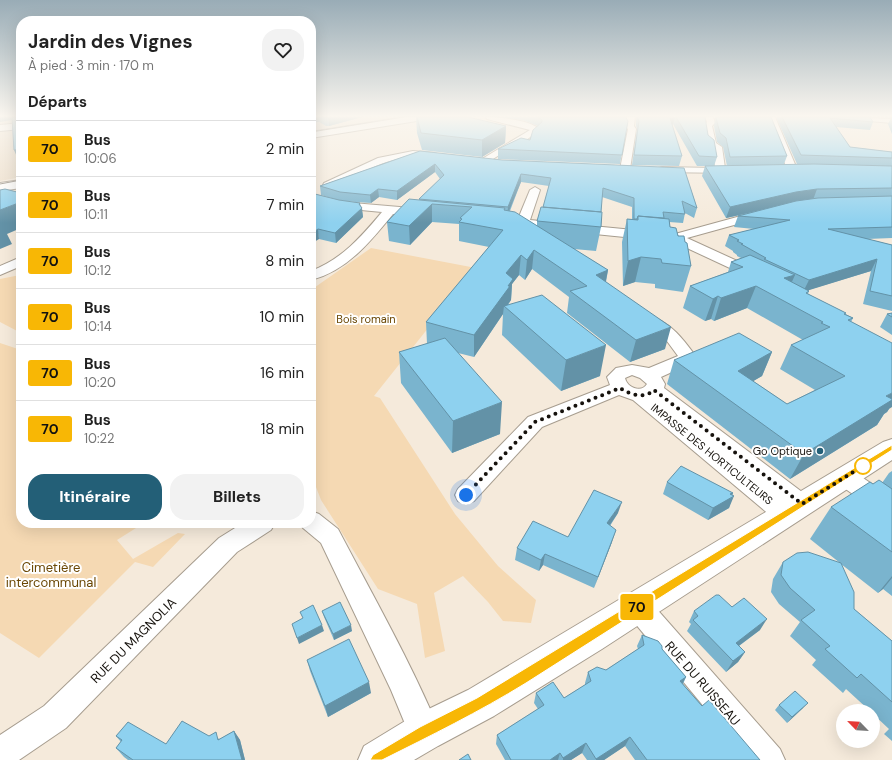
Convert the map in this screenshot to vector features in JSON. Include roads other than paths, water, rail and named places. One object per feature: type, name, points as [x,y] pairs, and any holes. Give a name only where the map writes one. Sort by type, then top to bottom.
[{"type":"main road","points":[[0,187],[16,185]]},
{"type":"main road","points":[[378,760],[424,732],[481,703],[892,448]]},
{"type":"street","points":[[497,152],[482,161],[497,163]]},
{"type":"street","points":[[625,169],[628,152]]},
{"type":"street","points":[[718,152],[721,171]]},
{"type":"street","points":[[785,152],[792,169]]},
{"type":"street","points":[[316,190],[381,160],[413,154],[448,157]]},
{"type":"street","points":[[778,169],[804,169]]},
{"type":"street","points":[[655,170],[736,171]]},
{"type":"street","points":[[523,223],[535,190]]},
{"type":"street","points":[[316,198],[340,205],[433,214]]},
{"type":"street","points":[[316,274],[324,272],[368,238],[390,210]]},
{"type":"street","points":[[677,238],[685,234],[769,213]]},
{"type":"street","points":[[501,221],[677,238],[765,280]]},
{"type":"street","points":[[316,262],[333,259],[351,252]]},
{"type":"street","points":[[0,271],[16,263]]},
{"type":"street","points":[[466,495],[535,422],[641,387],[688,358],[670,334],[639,315]]},
{"type":"street","name":"IMPASSE DES HORTICULTEURS","points":[[641,387],[794,509]]},
{"type":"street","points":[[845,477],[892,510]]},
{"type":"street","points":[[316,525],[330,536],[402,680],[424,732]]},
{"type":"street","name":"RUE DU MAGNOLIA","points":[[0,754],[55,717],[228,545],[254,528]]},
{"type":"street","name":"RUE DU RUISSEAU","points":[[638,607],[769,760]]},
{"type":"tram line","points":[[0,184],[16,181]]},
{"type":"place","name":"Go Optique","points":[[820,451]]},
{"type":"park label","name":"Bois romain","points":[[366,319]]},
{"type":"park label","name":"Cimetière intercommunal","points":[[51,574]]}]
